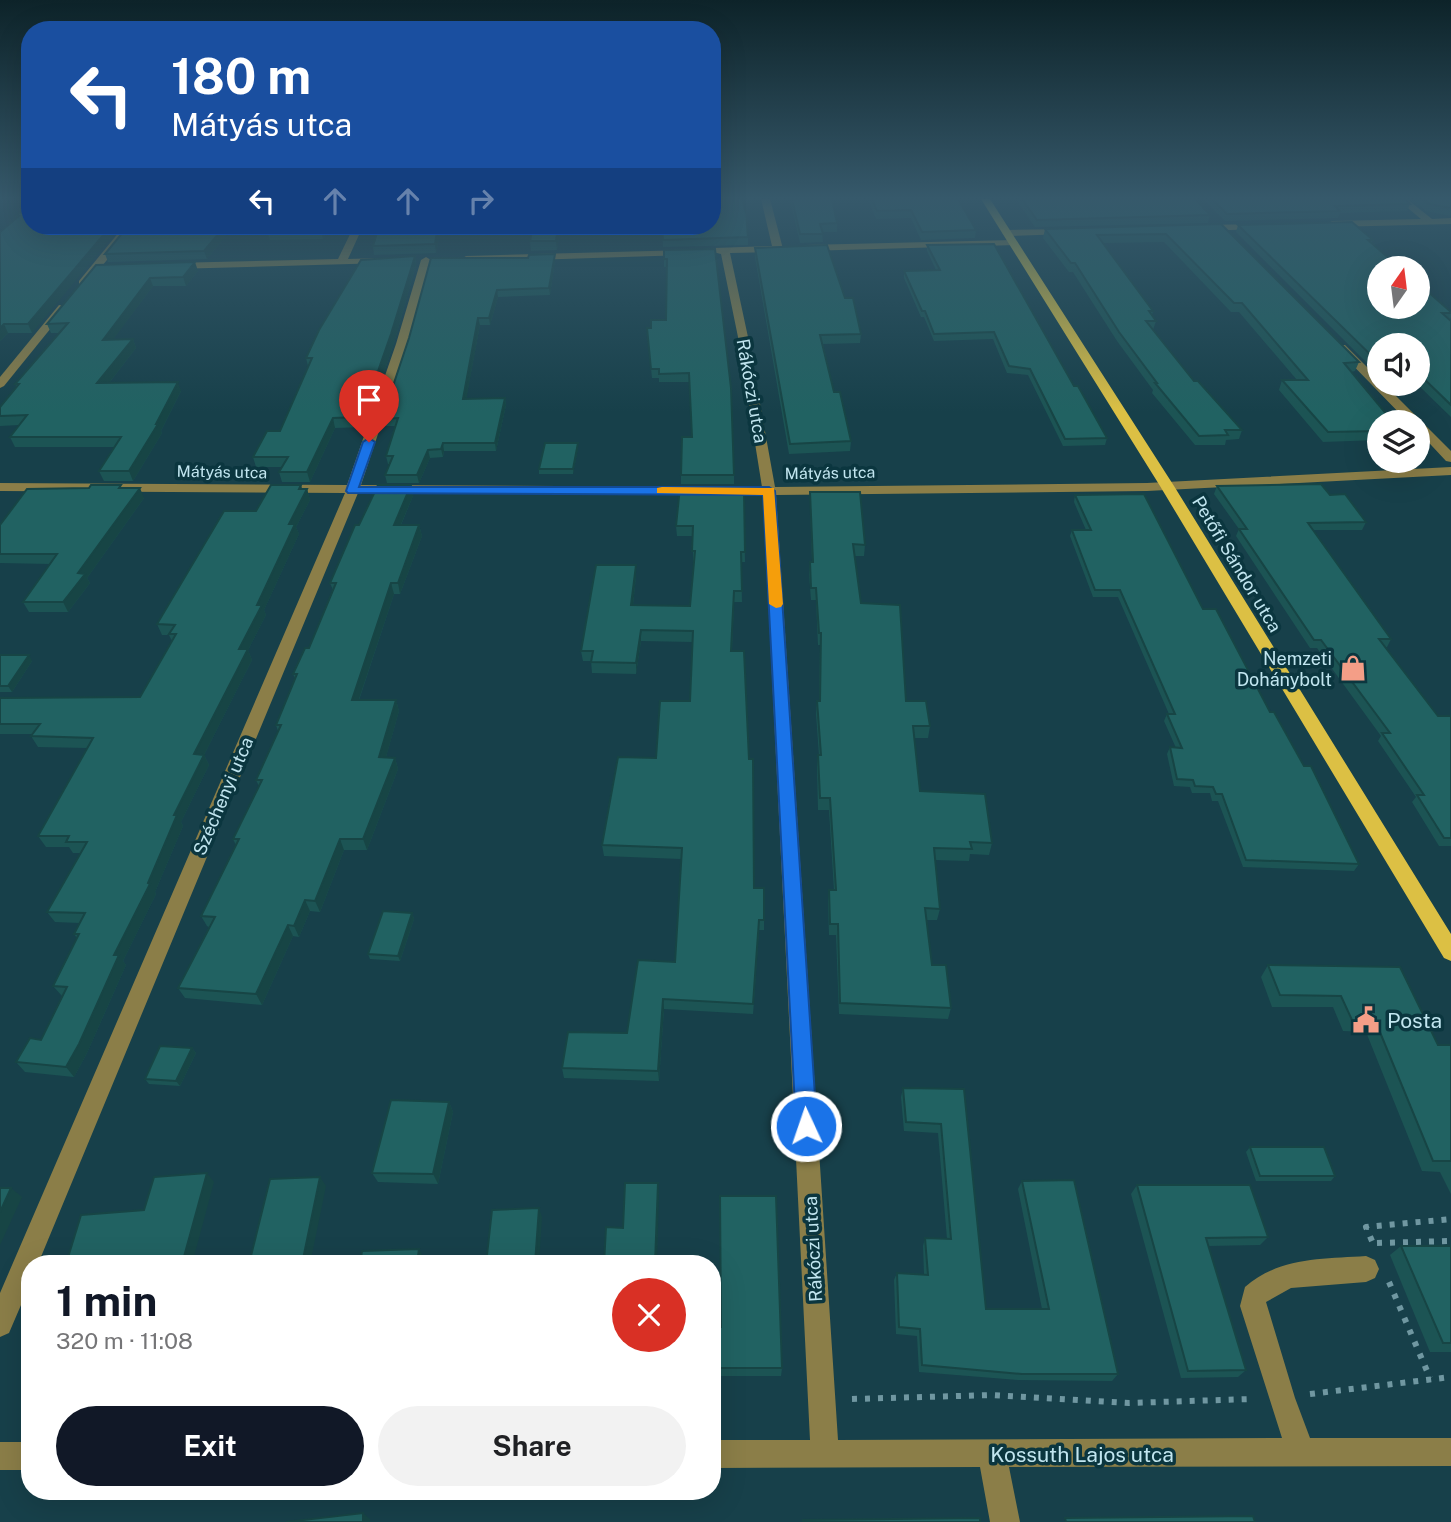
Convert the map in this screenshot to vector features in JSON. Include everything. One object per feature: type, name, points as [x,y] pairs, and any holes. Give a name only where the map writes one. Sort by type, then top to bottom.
[{"type":"main road","name":"Petőfi Sándor utca","points":[[1030,270],[1167,486],[1451,953]]},
{"type":"street","points":[[78,289],[93,270]]},
{"type":"street","name":"Széchenyi utca","points":[[29,1255],[352,491],[424,270]]},
{"type":"street","name":"Rákóczi utca","points":[[729,270],[769,491],[825,1454]]},
{"type":"street","points":[[0,384],[69,300]]},
{"type":"street","points":[[1328,334],[1403,410]]},
{"type":"street","points":[[1430,437],[1451,458]]},
{"type":"street","name":"Mátyás utca","points":[[0,487],[352,491],[769,491],[1167,486],[1451,471]]},
{"type":"street","points":[[1303,1453],[1281,1398],[1253,1306],[1254,1296],[1271,1283],[1294,1275],[1377,1268]]},
{"type":"street","name":"Széchenyi utca","points":[[0,1324],[21,1274]]},
{"type":"street","name":"Kossuth Lajos utca","points":[[721,1454],[1451,1452]]},
{"type":"street","points":[[992,1455],[1005,1522]]},
{"type":"street","points":[[0,1456],[21,1456]]},
{"type":"path","points":[[1430,1378],[1377,1268],[1373,1243],[1366,1227],[1451,1219]]},
{"type":"path","points":[[1373,1243],[1451,1241]]},
{"type":"path","points":[[822,1398],[992,1395],[1129,1403],[1281,1398],[1451,1377]]},
{"type":"building","points":[[0,270],[74,270],[28,324],[4,324],[0,328]]},
{"type":"building","points":[[92,270],[189,270],[183,277],[150,278],[103,340],[133,339],[97,383],[178,382],[158,424],[129,471],[99,471],[121,437],[10,437],[27,415],[0,416],[0,407],[19,384],[15,384],[68,323],[47,324]]},
{"type":"building","points":[[355,270],[411,270],[362,417],[333,418],[307,472],[279,472],[288,457],[253,457],[267,431],[280,431],[312,358],[306,358],[319,330]]},
{"type":"building","points":[[428,270],[552,270],[549,288],[497,290],[489,318],[478,318],[463,399],[505,398],[495,443],[443,443],[441,449],[428,450],[417,475],[385,475],[393,456],[386,456],[398,418],[382,419]]},
{"type":"building","points":[[667,270],[717,270],[731,388],[734,475],[681,475],[682,437],[692,437],[689,373],[659,374],[659,369],[651,369],[647,328],[651,328],[651,320],[666,320]]},
{"type":"building","points":[[759,270],[835,270],[845,298],[853,298],[861,334],[820,335],[834,392],[840,392],[851,441],[790,444]]},
{"type":"building","points":[[1009,270],[1074,386],[1078,386],[1107,438],[1065,439],[1030,369],[1009,366],[994,332],[934,334],[904,271]]},
{"type":"building","points":[[1079,270],[1123,270],[1153,311],[1149,311],[1156,321],[1146,321],[1194,381],[1198,381],[1242,430],[1225,430],[1228,435],[1199,436],[1119,332]]},
{"type":"building","points":[[1202,270],[1267,270],[1359,362],[1344,363],[1367,391],[1367,396],[1371,396],[1383,410],[1367,410],[1367,431],[1328,432],[1282,380],[1308,380],[1242,303],[1234,303]]},
{"type":"building","points":[[1284,270],[1367,270],[1367,319],[1430,319],[1430,294],[1451,312],[1442,313],[1451,321],[1451,405],[1430,385],[1430,333],[1367,333],[1367,351]]},
{"type":"building","points":[[545,443],[578,443],[573,469],[539,469]]},
{"type":"building","points":[[1321,484],[1330,495],[1345,494],[1366,522],[1308,523],[1391,639],[1379,639],[1438,716],[1451,716],[1451,838],[1444,838],[1417,795],[1424,795],[1382,733],[1390,733],[1321,640],[1314,640],[1239,529],[1247,529],[1217,486]]},
{"type":"building","points":[[91,485],[140,488],[78,573],[85,574],[63,602],[23,602],[57,554],[0,554],[0,525],[27,489],[89,488]]},
{"type":"building","points":[[271,485],[301,485],[299,489],[307,489],[289,524],[295,524],[257,605],[262,605],[239,649],[248,649],[194,754],[204,755],[174,815],[177,815],[148,883],[150,884],[114,955],[119,955],[66,1067],[16,1062],[30,1038],[41,1040],[67,987],[53,986],[79,934],[74,934],[85,913],[47,912],[87,842],[66,842],[69,836],[38,836],[93,738],[31,736],[40,724],[0,724],[0,698],[140,697],[176,634],[169,634],[175,625],[157,624],[224,511],[256,511]]},
{"type":"building","points":[[378,485],[411,485],[394,525],[419,525],[398,583],[391,583],[352,700],[396,700],[379,757],[395,758],[363,839],[340,839],[315,901],[305,900],[294,926],[288,925],[256,994],[178,988],[215,917],[201,916],[239,839],[233,839],[262,780],[256,780],[281,725],[276,725],[297,674],[293,674],[305,648],[309,648],[336,583],[330,583],[355,525],[359,525]]},
{"type":"building","points":[[680,487],[735,487],[735,492],[744,492],[745,552],[741,552],[742,591],[734,591],[731,651],[744,651],[749,759],[753,759],[754,888],[764,888],[764,920],[759,920],[753,1004],[663,999],[658,1071],[562,1068],[568,1032],[627,1033],[638,960],[675,962],[682,848],[602,845],[618,757],[656,758],[660,701],[690,701],[693,631],[641,630],[636,663],[591,662],[593,651],[581,651],[596,565],[636,565],[631,605],[690,606],[695,551],[692,551],[693,526],[676,526]]},
{"type":"building","points":[[810,492],[860,492],[865,545],[853,544],[861,603],[900,605],[906,701],[926,701],[930,726],[913,726],[920,791],[985,794],[992,843],[970,842],[972,849],[934,848],[940,909],[925,908],[932,965],[946,965],[951,1008],[840,1003],[838,924],[830,924],[829,890],[836,890],[830,798],[820,798],[818,755],[821,755],[817,701],[820,701],[821,633],[816,588],[811,588],[810,562],[813,562]]},
{"type":"building","points":[[1144,494],[1203,609],[1216,609],[1270,712],[1274,712],[1304,766],[1311,766],[1359,864],[1246,860],[1222,794],[1216,794],[1213,787],[1195,786],[1193,780],[1177,779],[1170,747],[1182,748],[1167,714],[1175,714],[1120,590],[1095,590],[1072,530],[1091,530],[1075,495]]},
{"type":"building","points":[[0,655],[29,655],[8,686],[0,686]]},
{"type":"building","points":[[383,911],[412,913],[398,956],[368,954]]},
{"type":"building","points":[[1268,965],[1400,967],[1438,1045],[1451,1045],[1451,1161],[1433,1161],[1375,1020],[1352,1020],[1341,996],[1280,995]]},
{"type":"building","points":[[160,1046],[192,1048],[176,1081],[145,1079]]},
{"type":"building","points":[[903,1088],[964,1089],[986,1309],[1049,1309],[1022,1181],[1074,1180],[1118,1374],[1022,1374],[922,1365],[920,1329],[899,1327],[897,1273],[928,1275],[925,1238],[951,1239],[941,1124],[906,1122]]},
{"type":"building","points":[[391,1100],[449,1102],[433,1174],[372,1173]]},
{"type":"building","points":[[1250,1147],[1324,1147],[1335,1176],[1260,1176]]},
{"type":"building","points":[[207,1173],[184,1255],[69,1255],[81,1215],[144,1210],[154,1177]]},
{"type":"building","points":[[320,1177],[304,1255],[251,1255],[270,1179]]},
{"type":"building","points":[[625,1183],[658,1183],[655,1255],[604,1255],[606,1227],[623,1228]]},
{"type":"building","points":[[1137,1185],[1250,1185],[1268,1237],[1206,1238],[1246,1370],[1188,1371]]},
{"type":"building","points":[[0,1188],[11,1188],[0,1212]]},
{"type":"building","points":[[720,1196],[776,1196],[782,1368],[721,1368]]},
{"type":"building","points":[[539,1208],[536,1255],[487,1255],[492,1210]]},
{"type":"building","points":[[1401,1246],[1451,1246],[1451,1343],[1443,1343]]},
{"type":"building","points":[[419,1249],[418,1255],[361,1255],[362,1251]]},
{"type":"building","points":[[363,1513],[363,1522],[286,1522]]},
{"type":"building","points":[[1253,1516],[1255,1522],[1066,1522],[1065,1518]]},
{"type":"building","points":[[980,1518],[980,1522],[803,1522],[803,1520]]},
{"type":"slow traffic","points":[[662,491],[769,491],[776,604]]},
{"type":"place","name":"Nemzeti Dohánybolt","points":[[1353,668]]},
{"type":"place","name":"Posta","points":[[1366,1020]]},
{"type":"route","points":[[369,442],[352,491],[769,491],[806,1126]]}]
